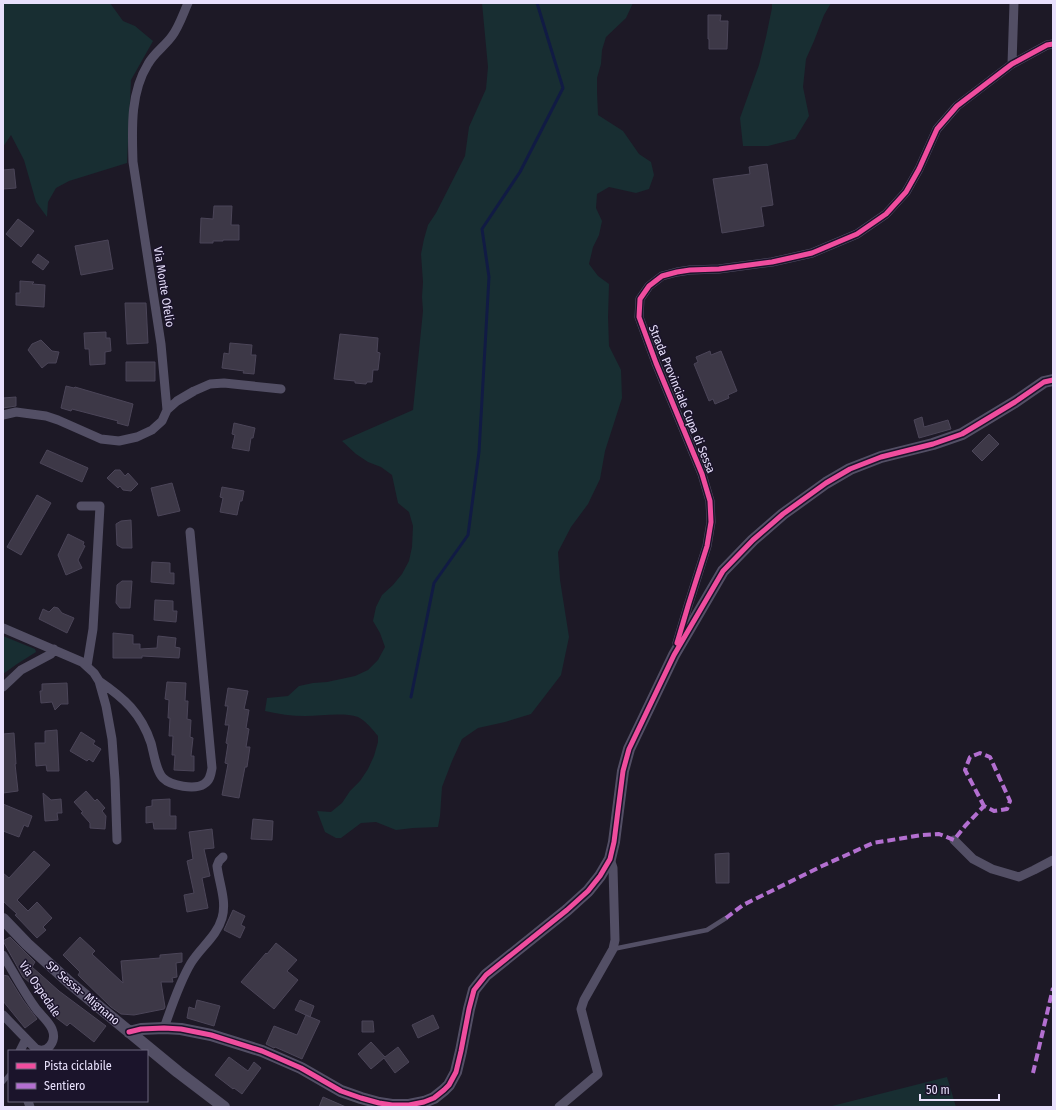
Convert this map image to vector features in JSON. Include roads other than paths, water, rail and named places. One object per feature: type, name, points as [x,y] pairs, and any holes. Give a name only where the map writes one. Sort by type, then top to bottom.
[{"type":"street","name":"Via Monte Ofelio","points":[[167,410],[161,344],[132,162],[133,111],[138,84],[148,63],[173,35],[188,3]]},
{"type":"street","points":[[1012,64],[1014,3]]},
{"type":"street","name":"Strada Provinciale Cupa di Sessa","points":[[674,655],[707,546],[710,522],[710,502],[702,474],[656,363],[639,317],[640,299],[649,286],[662,276],[684,271],[719,269],[772,262],[812,253],[857,234],[886,214],[906,192],[937,129],[956,106],[1012,64],[1047,45],[1053,44]]},
{"type":"street","points":[[130,1032],[141,1029],[164,1028],[181,1029],[211,1035],[273,1056],[301,1068],[341,1091],[370,1101],[392,1105],[408,1105],[424,1102],[434,1098],[449,1086],[456,1072],[468,1009],[474,990],[486,975],[568,910],[588,891],[600,876],[610,859],[614,842],[623,771],[629,749],[674,655],[723,570],[753,540],[783,514],[826,483],[850,469],[881,457],[933,444],[962,434],[1015,402],[1044,382],[1053,380]]},
{"type":"street","points":[[3,415],[16,412],[46,416],[101,439],[119,440],[137,437],[152,430],[162,421],[167,410],[177,401],[210,384],[224,382],[281,389]]},
{"type":"street","points":[[81,506],[100,506],[92,629],[87,666]]},
{"type":"street","points":[[99,681],[119,695],[133,709],[148,736],[159,772],[165,780],[178,785],[197,786],[208,781],[212,768],[190,532]]},
{"type":"street","points":[[3,628],[82,662],[94,673],[99,681],[106,706],[112,739],[117,840]]},
{"type":"street","points":[[3,687],[21,670],[51,654],[54,649]]},
{"type":"street","points":[[954,840],[973,859],[992,869],[1019,877],[1053,860]]},
{"type":"street","points":[[164,1028],[184,976],[192,961],[213,936],[222,917],[224,904],[218,866],[219,861],[223,857]]},
{"type":"street","points":[[559,1107],[598,1074],[581,1010],[584,1000],[613,949],[615,940],[613,868],[610,859]]},
{"type":"street","name":"SP Sessa- Mignano","points":[[3,919],[27,944],[70,983],[178,1072],[224,1107]]},
{"type":"street","name":"Via Ospedale","points":[[3,954],[37,1010],[51,1026],[54,1037],[52,1045],[43,1050],[36,1049],[3,1015]]},
{"type":"street","points":[[20,1050],[26,1039]]},
{"type":"lane","points":[[613,949],[707,930],[726,918]]},
{"type":"waterway","points":[[411,697],[434,583],[468,535],[479,452],[489,277],[482,229],[520,172],[563,88],[537,3]]}]
